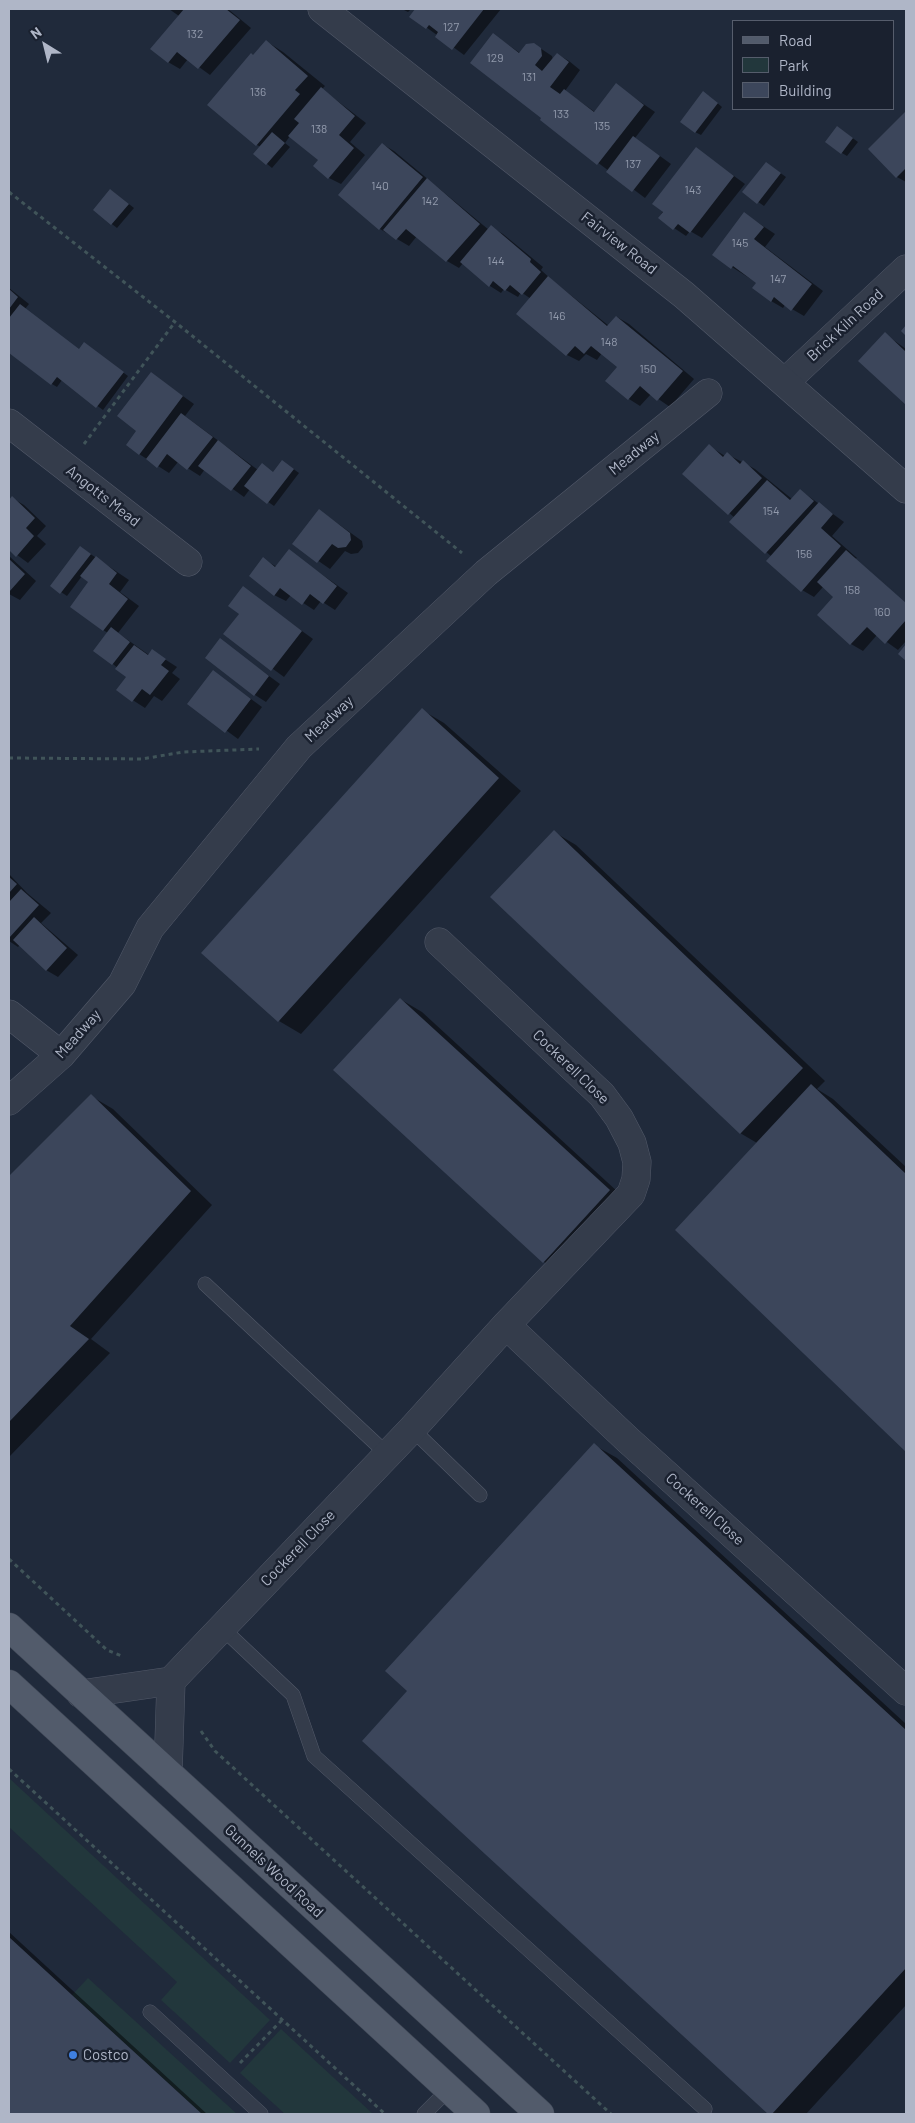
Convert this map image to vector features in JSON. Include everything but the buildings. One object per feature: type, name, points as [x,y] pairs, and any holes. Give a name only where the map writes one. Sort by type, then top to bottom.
[{"type":"main road","name":"Gunnels Wood Road","points":[[9,1627],[540,2114]]},
{"type":"main road","points":[[9,1684],[476,2114]]},
{"type":"street","name":"Fairview Road","points":[[322,9],[677,290],[906,489]]},
{"type":"street","name":"Brick Kiln Road","points":[[785,382],[906,269]]},
{"type":"street","name":"Meadway","points":[[9,1101],[61,1055],[122,984],[150,928],[299,747],[486,572],[708,393]]},
{"type":"street","name":"Angotts Mead","points":[[12,431],[66,468],[188,562]]},
{"type":"street","name":"Cockerell Close","points":[[170,1681],[412,1429],[506,1325],[630,1194],[636,1179],[637,1162],[632,1142],[620,1118],[602,1095],[438,942]]},
{"type":"street","points":[[9,1014],[61,1055]]},
{"type":"street","name":"Cockerell Close","points":[[506,1325],[628,1440],[906,1691]]},
{"type":"street","points":[[81,1694],[170,1681],[168,1773]]},
{"type":"lane","points":[[205,1284],[387,1454]]},
{"type":"lane","points":[[412,1429],[480,1494]]},
{"type":"lane","points":[[222,1628],[293,1696],[314,1756],[705,2109]]},
{"type":"lane","points":[[150,2012],[261,2114]]},
{"type":"lane","points":[[424,2114],[448,2089]]},
{"type":"path","points":[[9,192],[175,322],[486,572]]},
{"type":"path","points":[[66,468],[175,322]]},
{"type":"path","points":[[9,758],[142,759],[182,752],[299,747]]},
{"type":"path","points":[[9,1559],[107,1650],[121,1656],[130,1657]]},
{"type":"path","points":[[200,1724],[201,1732],[215,1751],[611,2114]]},
{"type":"path","points":[[9,1769],[385,2114]]},
{"type":"path","points":[[224,2080],[282,2020]]},
{"type":"green space","points":[[9,1778],[270,2020],[230,2063],[161,2000],[177,1982],[9,1827]]},
{"type":"green space","points":[[88,1978],[237,2114],[202,2114],[72,1995]]},
{"type":"green space","points":[[281,2029],[373,2114],[285,2114],[240,2073]]},
{"type":"place","name":"Costco","points":[[73,2055]]}]
